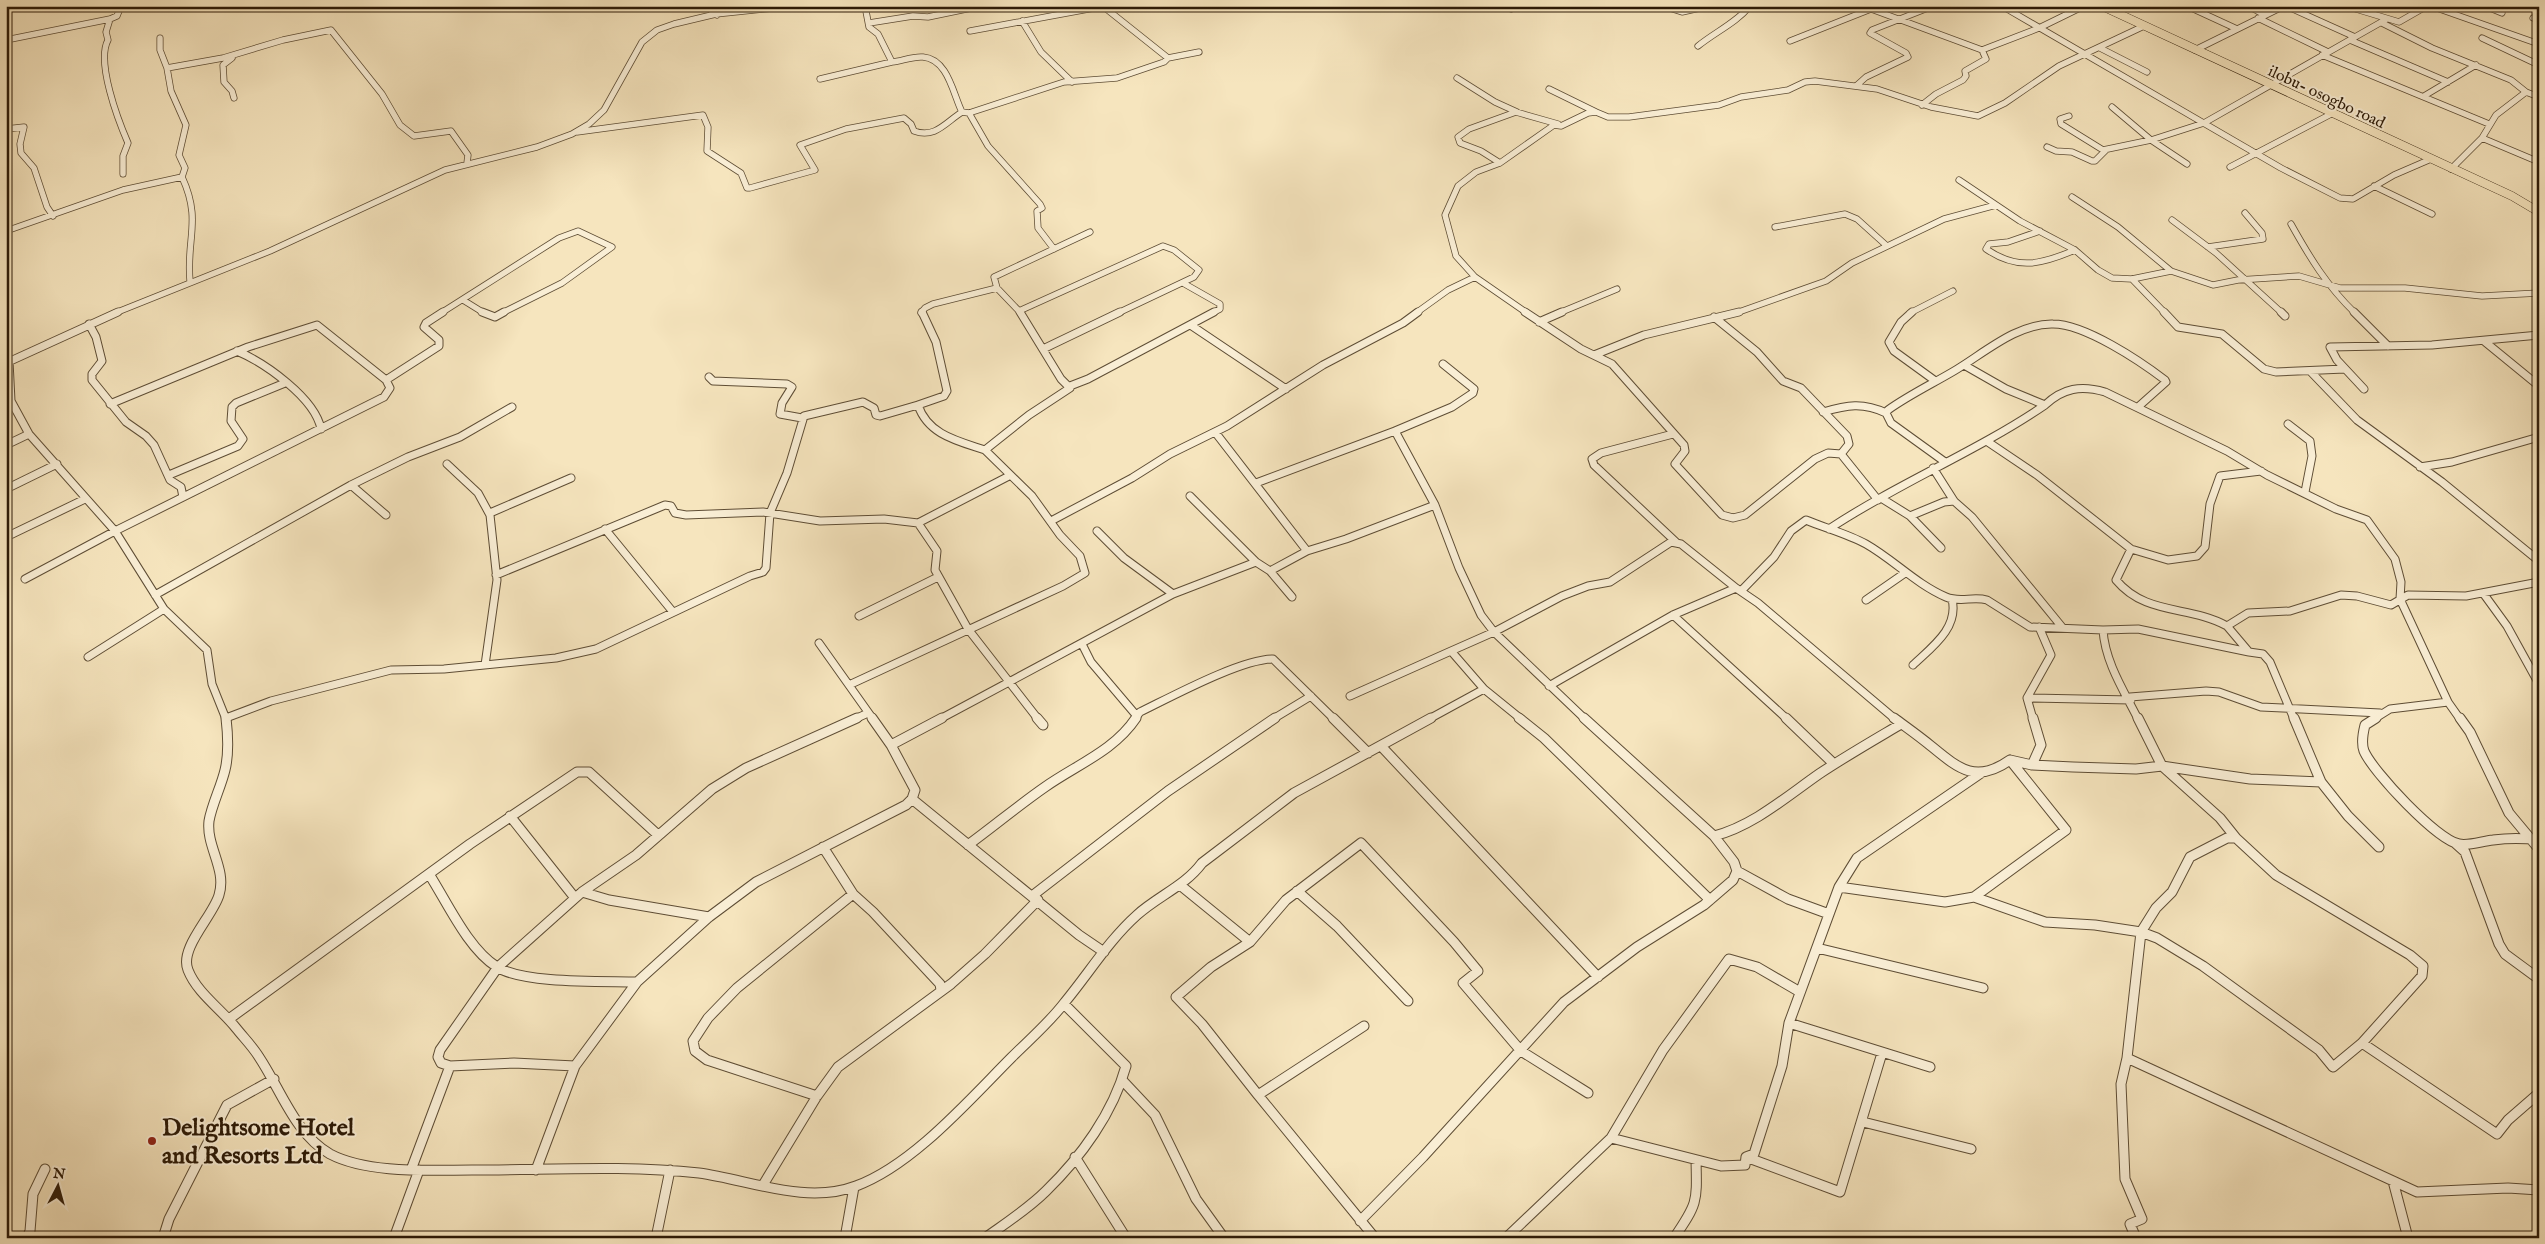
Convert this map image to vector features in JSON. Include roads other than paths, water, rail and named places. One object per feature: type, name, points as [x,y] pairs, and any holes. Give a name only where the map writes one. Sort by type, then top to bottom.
[{"type":"main road","name":"ilobu- osogbo road","points":[[2102,6],[2512,196],[2539,212]]},
{"type":"street","points":[[6,40],[110,19],[117,16],[121,6]]},
{"type":"street","points":[[706,6],[717,15]]},
{"type":"street","points":[[793,6],[717,15],[667,27],[645,39],[609,104],[591,122],[575,132],[536,148],[467,163],[426,178],[270,251],[190,281],[7,359],[9,403],[28,434],[115,531],[164,609],[207,650],[212,684],[226,718],[228,743],[226,766],[209,822],[221,875],[221,887],[218,900],[194,936],[186,960],[187,969],[201,991],[228,1019],[274,1079],[314,1144],[356,1164],[415,1170],[670,1170],[730,1177],[807,1194],[834,1192],[854,1187],[881,1175],[912,1153],[979,1090],[1064,1004],[1104,952],[1137,916],[1193,875],[1202,863],[1294,793],[1484,690]]},
{"type":"street","points":[[865,6],[869,27],[878,34],[892,62]]},
{"type":"street","points":[[869,23],[913,16],[928,16],[981,6]]},
{"type":"street","points":[[970,31],[1082,7],[1104,6],[1168,58]]},
{"type":"street","points":[[1663,6],[1682,12],[1710,6]]},
{"type":"street","points":[[1698,46],[1719,29],[1740,18],[1750,6]]},
{"type":"street","points":[[1863,6],[1982,50],[2039,28],[2084,6]]},
{"type":"street","points":[[1856,86],[1866,78],[1908,57],[1906,53],[1870,33],[1872,30],[1933,6]]},
{"type":"street","points":[[2002,6],[2258,154],[2340,198],[2352,199],[2414,165],[2431,159]]},
{"type":"street","points":[[2187,6],[2237,30]]},
{"type":"street","points":[[2248,6],[2265,15]]},
{"type":"street","points":[[2195,50],[2285,6],[2448,82]]},
{"type":"street","points":[[2346,6],[2384,21],[2432,48],[2511,80],[2526,92],[2539,96]]},
{"type":"street","points":[[2047,147],[2058,152],[2071,152],[2092,162],[2106,150],[2152,140],[2204,123],[2384,21],[2403,21],[2427,6]]},
{"type":"street","points":[[2431,6],[2539,44]]},
{"type":"street","points":[[2484,6],[2502,13]]},
{"type":"street","points":[[1790,41],[1871,10]]},
{"type":"street","points":[[2258,18],[2328,52]]},
{"type":"street","points":[[110,19],[106,32],[108,40],[103,49],[104,65],[112,92],[113,108],[128,142],[123,156],[123,174]]},
{"type":"street","points":[[1022,21],[1041,52],[1072,82]]},
{"type":"street","points":[[1549,89],[1608,117],[1629,117],[1719,105],[1741,97],[1788,90],[1810,81],[1889,92],[1922,105],[1963,115],[1983,115],[2005,104],[2059,66],[2144,26]]},
{"type":"street","points":[[167,68],[235,55],[283,40],[331,30],[382,94],[400,125],[414,136],[451,131],[468,155],[467,163]]},
{"type":"street","points":[[160,38],[160,50],[167,68],[171,91],[186,125],[178,155],[185,168],[182,176],[191,196],[194,221],[188,262],[190,281]]},
{"type":"street","points":[[2482,38],[2539,64]]},
{"type":"street","points":[[2100,48],[2147,72]]},
{"type":"street","points":[[1922,105],[1936,94],[1963,80],[1966,76],[1965,71],[1984,62],[1986,59],[1982,50]]},
{"type":"street","points":[[575,132],[703,115],[708,127],[707,151],[741,173],[747,188],[750,188],[815,170],[812,160],[800,147],[804,143],[846,129],[904,118],[911,124],[914,131],[924,135],[931,134],[965,112],[1064,82],[1117,78],[1164,62],[1168,58],[1199,52]]},
{"type":"street","points":[[234,98],[232,91],[224,82],[223,65],[235,55]]},
{"type":"street","points":[[2322,55],[2489,124]]},
{"type":"street","points":[[820,79],[892,62],[924,57],[936,62],[949,80],[965,112],[988,146],[1040,204],[1042,208],[1037,211],[1036,227],[1054,249]]},
{"type":"street","points":[[2424,96],[2476,65]]},
{"type":"street","points":[[1457,78],[1495,102],[1517,112],[1561,126]]},
{"type":"street","points":[[2451,168],[2482,138],[2496,115],[2526,92]]},
{"type":"street","points":[[2112,107],[2152,140],[2187,164]]},
{"type":"street","points":[[1500,163],[1481,151],[1460,143],[1458,137],[1469,129],[1517,112]]},
{"type":"street","points":[[1596,112],[1581,115],[1561,126],[1554,125],[1500,163],[1488,166],[1460,182],[1446,209],[1445,221],[1456,256],[1475,277],[1539,322],[1621,372],[1685,448],[1675,462],[1677,467],[1722,515],[1733,518],[1745,515],[1815,459],[1828,453],[1841,454],[1879,499],[1910,516],[1941,548]]},
{"type":"street","points":[[2230,167],[2333,113]]},
{"type":"street","points":[[2069,116],[2060,119],[2064,126],[2106,150]]},
{"type":"street","points":[[6,129],[24,127],[20,144],[22,152],[34,168],[47,207],[53,216]]},
{"type":"street","points":[[2482,138],[2539,162]]},
{"type":"street","points":[[6,231],[123,190],[182,176]]},
{"type":"street","points":[[1959,180],[1996,205],[2075,250],[2106,275],[2118,279],[2132,279],[2170,271]]},
{"type":"street","points":[[2374,186],[2432,214]]},
{"type":"street","points":[[2072,197],[2118,227],[2170,271],[2213,285],[2243,279],[2300,276],[2340,288],[2405,288],[2482,296],[2514,296],[2539,293]]},
{"type":"street","points":[[1594,355],[1644,335],[1714,317],[1734,314],[1806,289],[1842,272],[1852,263],[1944,219],[1996,205]]},
{"type":"street","points":[[2208,247],[2263,239],[2262,232],[2244,213]]},
{"type":"street","points":[[1775,227],[1845,214],[1857,219],[1887,246]]},
{"type":"street","points":[[2172,220],[2208,247],[2285,316]]},
{"type":"street","points":[[2291,224],[2327,285],[2388,346]]},
{"type":"street","points":[[386,380],[439,346],[439,340],[424,325],[463,300],[568,233],[578,231],[612,247],[562,283],[495,317],[488,316],[463,300]]},
{"type":"street","points":[[2040,231],[2008,242],[1989,244],[1986,249],[2001,258],[2026,266],[2050,260],[2075,250]]},
{"type":"street","points":[[1070,386],[1061,378],[1019,312],[997,288],[993,279],[996,274],[1090,232]]},
{"type":"street","points":[[1019,312],[1163,246],[1174,250],[1199,270],[1198,274],[1183,283],[1043,350]]},
{"type":"street","points":[[1051,521],[1132,478],[1170,454],[1215,432],[1323,365],[1403,322],[1448,290],[1475,277]]},
{"type":"street","points":[[2132,279],[2178,327],[2222,334],[2258,364],[2271,371],[2311,372],[2345,369]]},
{"type":"street","points":[[985,450],[1029,415],[1066,391],[1070,386],[1088,379],[1218,312],[1221,307],[1196,289],[1183,283]]},
{"type":"street","points":[[709,377],[713,381],[787,384],[792,387],[782,403],[780,414],[802,418],[807,415],[863,402],[874,408],[876,415],[880,416],[918,405],[944,396],[947,391],[936,342],[921,313],[925,308],[933,304],[997,288]]},
{"type":"street","points":[[1539,322],[1617,290]]},
{"type":"street","points":[[1934,380],[1900,356],[1891,348],[1889,342],[1906,315],[1953,291]]},
{"type":"street","points":[[1714,317],[1756,352],[1783,381],[1801,388],[1824,412],[1849,439],[1849,444],[1841,454]]},
{"type":"street","points":[[1886,413],[1903,398],[1964,365],[1988,349],[2021,332],[2045,323],[2061,324],[2075,328],[2118,350],[2165,380],[2166,382],[2138,407]]},
{"type":"street","points":[[89,324],[96,337],[102,361],[92,374],[92,380],[126,422],[154,444],[170,480],[181,487],[183,497]]},
{"type":"street","points":[[25,579],[115,531],[384,397],[390,388],[386,380],[317,325],[237,351],[110,404]]},
{"type":"street","points":[[1192,326],[1210,340],[1222,344],[1286,389]]},
{"type":"street","points":[[2364,389],[2345,369],[2330,347],[2432,346],[2539,335]]},
{"type":"street","points":[[2484,341],[2539,386]]},
{"type":"street","points":[[237,351],[256,358],[271,368],[319,418],[321,429]]},
{"type":"street","points":[[1256,483],[1395,431],[1452,407],[1473,394],[1474,389],[1469,384],[1443,364]]},
{"type":"street","points":[[1964,365],[2006,389],[2045,404]]},
{"type":"street","points":[[2311,372],[2368,425],[2539,561]]},
{"type":"street","points":[[169,475],[238,446],[243,439],[231,420],[228,412],[229,408],[236,403],[285,383]]},
{"type":"street","points":[[1829,529],[1850,514],[1934,468],[1988,442],[2061,391],[2085,387],[2105,392],[2227,451],[2336,509],[2366,520],[2395,559],[2401,582],[2400,599],[2448,702],[2470,732],[2509,813],[2539,849]]},
{"type":"street","points":[[1824,412],[1853,404],[1866,404],[1886,413],[1891,423],[1945,462]]},
{"type":"street","points":[[849,685],[1063,586],[1085,573],[1080,556],[1060,535],[1032,496],[985,450],[949,438],[922,420],[918,405]]},
{"type":"street","points":[[154,595],[351,485],[408,457],[460,437],[512,407]]},
{"type":"street","points":[[226,718],[272,700],[391,670],[486,665],[556,658],[596,649],[763,572],[767,562],[770,513],[787,473],[802,418]]},
{"type":"street","points":[[2288,424],[2310,441],[2312,456],[2305,492]]},
{"type":"street","points":[[1395,431],[1435,505],[1467,586],[1481,615],[1494,632],[1549,686],[1714,836],[1734,862],[1737,870],[1788,899],[1829,914]]},
{"type":"street","points":[[1215,432],[1307,551]]},
{"type":"street","points":[[6,445],[28,434]]},
{"type":"street","points":[[1674,434],[1601,453],[1592,459],[1594,465],[1677,543],[1739,590],[1947,761],[1964,770],[1981,774]]},
{"type":"street","points":[[2420,466],[2452,462],[2539,437]]},
{"type":"street","points":[[1988,442],[2036,475],[2131,549],[2168,560],[2197,556],[2205,547],[2210,504],[2220,476],[2261,470]]},
{"type":"street","points":[[6,490],[56,464]]},
{"type":"street","points":[[447,464],[476,490],[490,513],[496,575],[495,600],[486,665]]},
{"type":"street","points":[[1934,468],[1954,501],[1972,517],[2062,627]]},
{"type":"street","points":[[496,575],[665,504],[671,506],[675,513],[686,515],[770,513],[820,521],[884,519],[918,523],[1010,476]]},
{"type":"street","points":[[490,513],[571,478]]},
{"type":"street","points":[[351,485],[386,515]]},
{"type":"street","points":[[1190,496],[1256,562],[1270,571],[1292,597]]},
{"type":"street","points":[[6,537],[85,499]]},
{"type":"street","points":[[1910,516],[1944,502],[1954,501]]},
{"type":"street","points":[[1270,571],[1307,551],[1346,539],[1412,512],[1435,505]]},
{"type":"street","points":[[1549,686],[1673,616],[1739,590],[1774,557],[1791,531],[1802,521],[1812,521],[1875,549],[1905,573],[1952,599],[1960,601],[1979,598],[1987,600],[2025,625],[2103,630],[2138,628],[2263,654],[2270,662],[2321,782],[2348,816],[2380,847]]},
{"type":"street","points":[[918,523],[937,551],[935,570],[968,629],[1007,682],[1043,725]]},
{"type":"street","points":[[605,529],[618,549],[647,579],[673,612]]},
{"type":"street","points":[[1097,531],[1124,558],[1173,594]]},
{"type":"street","points":[[1350,696],[1494,632],[1568,593],[1588,586],[1610,582],[1668,544],[1677,543]]},
{"type":"street","points":[[2131,549],[2116,580],[2122,591],[2142,602],[2216,618],[2227,626],[2248,652]]},
{"type":"street","points":[[891,745],[1173,594],[1256,562]]},
{"type":"street","points":[[1866,600],[1873,593],[1905,573]]},
{"type":"street","points":[[859,616],[938,577]]},
{"type":"street","points":[[2227,626],[2248,613],[2290,611],[2341,595],[2357,596],[2391,605],[2408,595],[2466,596],[2539,582]]},
{"type":"street","points":[[2483,593],[2507,626],[2539,684]]},
{"type":"street","points":[[1913,665],[1950,625],[1956,613],[1952,599]]},
{"type":"street","points":[[88,657],[164,609]]},
{"type":"street","points":[[1673,616],[1754,687],[1834,764]]},
{"type":"street","points":[[2032,765],[2041,745],[2027,698],[2051,655],[2039,627]]},
{"type":"street","points":[[1974,897],[2045,922],[2095,925],[2141,932],[2156,938],[2203,966],[2319,1050],[2333,1067],[2362,1043],[2422,976],[2423,966],[2410,955],[2276,875],[2236,838],[2220,818],[2162,766],[2130,697],[2112,664],[2104,644],[2103,630]]},
{"type":"street","points":[[536,1170],[575,1066],[637,982],[709,917],[756,882],[906,805],[912,799],[915,790],[891,745],[819,643]]},
{"type":"street","points":[[1082,644],[1091,662],[1136,715],[1204,682],[1261,659],[1273,659],[1368,753]]},
{"type":"street","points":[[1451,651],[1484,690],[1544,738],[1710,900]]},
{"type":"street","points":[[2130,697],[2206,691],[2219,692],[2261,707],[2290,710],[2380,713]]},
{"type":"street","points":[[763,1185],[817,1096],[844,1060],[951,984],[985,954],[1035,898],[1126,821],[1259,726],[1311,696]]},
{"type":"street","points":[[2027,698],[2131,700],[2130,697]]},
{"type":"street","points":[[2448,702],[2438,705],[2390,709],[2380,713],[2365,725],[2362,738],[2364,751],[2372,766],[2435,830],[2465,852],[2499,944],[2505,954],[2539,979]]},
{"type":"street","points":[[968,846],[1046,786],[1099,754],[1129,728],[1140,712]]},
{"type":"street","points":[[575,1066],[514,1063],[450,1066],[441,1063],[438,1057],[440,1050],[498,967],[578,895],[636,855],[712,789],[746,768],[868,713]]},
{"type":"street","points":[[1714,836],[1735,829],[1834,764],[1901,724]]},
{"type":"street","points":[[1381,746],[1598,977]]},
{"type":"street","points":[[1746,1157],[1754,1154],[1782,1066],[1789,1023],[1839,887],[1857,858],[1981,774],[1996,770],[2010,760],[2032,765],[2136,768],[2162,766],[2250,779],[2321,782]]},
{"type":"street","points":[[1839,887],[1945,902],[1974,897],[2066,830],[2010,760]]},
{"type":"street","points":[[228,1019],[510,816],[577,772],[584,770],[589,772],[658,835]]},
{"type":"street","points":[[912,799],[1079,935],[1104,952]]},
{"type":"street","points":[[510,816],[578,895],[709,917]]},
{"type":"street","points":[[2136,1238],[2130,1224],[2142,1219],[2125,1179],[2121,1084],[2128,1058],[2141,932],[2156,908],[2172,892],[2190,856],[2227,838],[2236,838]]},
{"type":"street","points":[[2455,843],[2464,844],[2514,838],[2539,840]]},
{"type":"street","points":[[1375,1238],[1202,1024],[1176,997],[1201,973],[1227,954],[1250,942],[1259,928],[1297,891],[1360,843],[1454,942],[1478,971],[1463,983],[1521,1051],[1588,1093]]},
{"type":"street","points":[[823,847],[853,894],[873,912],[933,976],[940,984],[941,990]]},
{"type":"street","points":[[1360,1221],[1423,1157],[1564,1002],[1637,947],[1710,900],[1733,880],[1737,870]]},
{"type":"street","points":[[429,874],[464,929],[488,959],[498,967],[508,972],[555,978],[637,982]]},
{"type":"street","points":[[1180,885],[1250,942]]},
{"type":"street","points":[[1297,891],[1337,926],[1408,1001]]},
{"type":"street","points":[[817,1096],[707,1060],[695,1051],[693,1041],[712,1014],[742,983],[807,927],[853,894]]},
{"type":"street","points":[[1817,948],[1983,988]]},
{"type":"street","points":[[1506,1238],[1611,1138],[1662,1050],[1729,959],[1750,964],[1778,976],[1800,992]]},
{"type":"street","points":[[984,1238],[1046,1191],[1075,1157],[1102,1119],[1123,1082],[1126,1066],[1118,1055],[1064,1004]]},
{"type":"street","points":[[1789,1023],[1930,1067]]},
{"type":"street","points":[[1258,1095],[1364,1026]]},
{"type":"street","points":[[2362,1043],[2482,1126],[2497,1134],[2508,1120],[2539,1093]]},
{"type":"street","points":[[1746,1157],[1840,1192],[1863,1122],[1862,1115],[1882,1053]]},
{"type":"street","points":[[2128,1058],[2417,1192],[2508,1188],[2539,1190]]},
{"type":"street","points":[[394,1238],[450,1066]]},
{"type":"street","points":[[163,1238],[169,1220],[226,1105],[274,1079]]},
{"type":"street","points":[[1123,1082],[1155,1115],[1196,1199],[1224,1238]]},
{"type":"street","points":[[1863,1122],[1971,1150]]},
{"type":"street","points":[[1611,1138],[1650,1150],[1730,1169],[1745,1166],[1746,1157]]},
{"type":"street","points":[[1075,1157],[1126,1238]]},
{"type":"street","points":[[1674,1238],[1692,1212],[1697,1198],[1696,1160]]},
{"type":"street","points":[[27,1238],[30,1232],[32,1194],[45,1169]]},
{"type":"street","points":[[656,1238],[670,1170]]},
{"type":"street","points":[[2393,1181],[2408,1238]]},
{"type":"street","points":[[845,1238],[854,1187]]},
{"type":"place","name":"Delightsome Hotel and Resorts Ltd","points":[[152,1141]]}]
